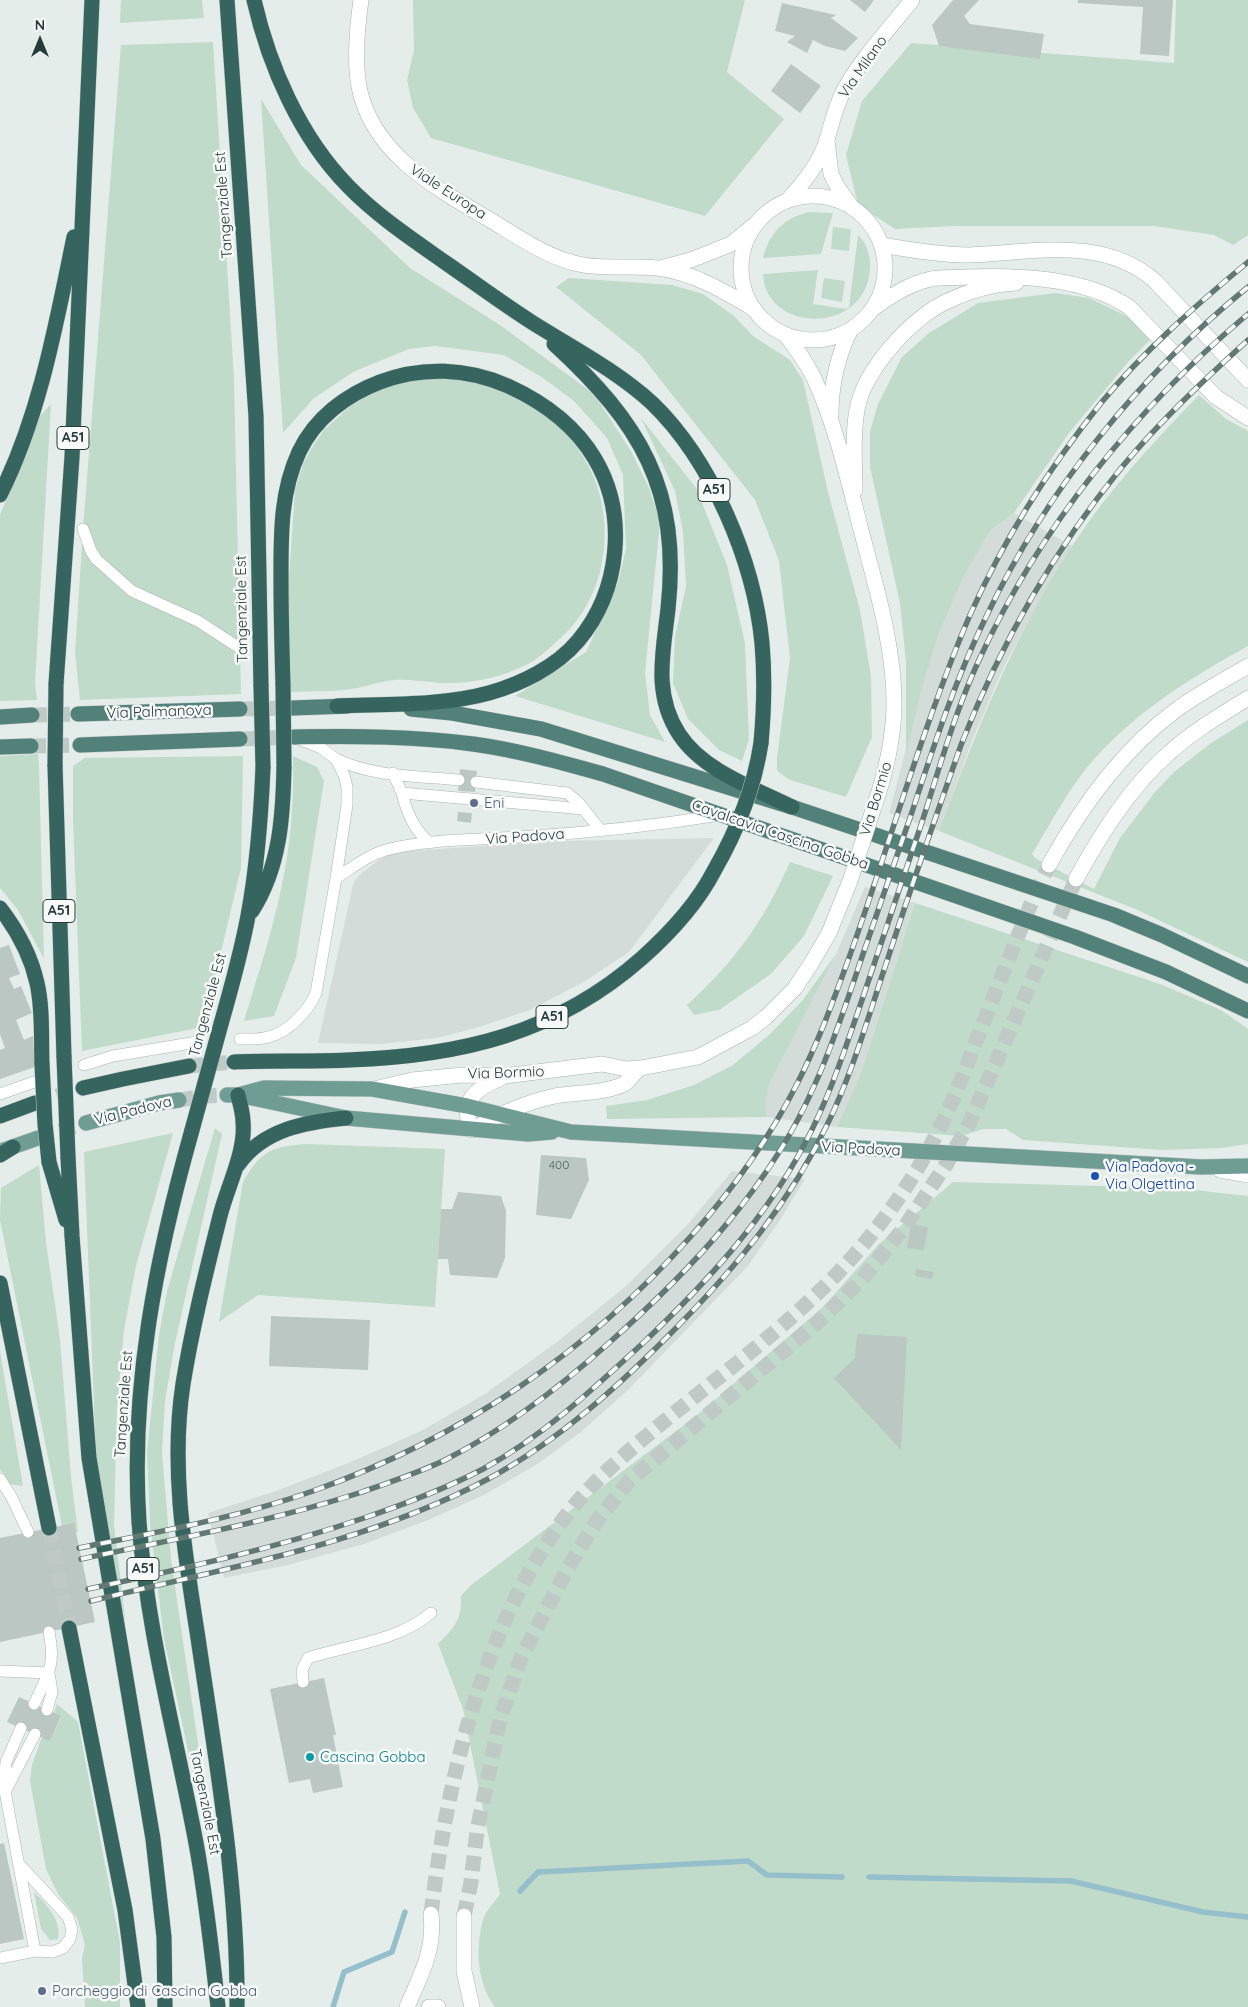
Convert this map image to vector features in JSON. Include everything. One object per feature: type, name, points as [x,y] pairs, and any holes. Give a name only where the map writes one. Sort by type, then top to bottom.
[{"type":"highway","name":"Tangenziale Est","points":[[92,0],[72,457],[56,684],[55,765],[64,1057],[72,1236],[89,1458],[153,1840],[164,1937],[165,2007]]},
{"type":"highway","name":"Tangenziale Est","points":[[218,2007],[198,1858],[150,1615],[143,1567],[137,1476],[138,1414],[151,1302],[168,1220],[248,918],[258,850],[262,767],[256,416],[227,0]]},
{"type":"highway","name":"A51","points":[[234,1062],[337,1060],[407,1056],[459,1049],[511,1035],[564,1011],[621,976],[664,937],[699,896],[734,833],[756,772],[761,743],[764,678],[758,619],[748,568],[732,526],[709,480],[688,446],[652,404],[625,381],[523,316],[409,237],[372,209],[347,185],[317,146],[290,100],[266,44],[254,0]]},
{"type":"highway","points":[[0,495],[26,431],[48,358],[84,191]]},
{"type":"highway","points":[[523,316],[573,361],[606,396],[640,444],[660,488],[666,513],[671,550],[668,609],[662,646],[661,683],[667,708],[675,727],[697,755],[710,765],[792,807]]},
{"type":"highway","points":[[248,918],[261,898],[279,846],[282,821],[284,767],[281,548],[283,507],[289,478],[299,451],[310,433],[342,401],[366,387],[400,375],[453,371],[486,377],[523,392],[549,408],[582,440],[596,460],[605,480],[614,511],[615,538],[612,572],[605,592],[584,632],[572,647],[542,670],[524,680],[486,694],[451,700],[337,706]]},
{"type":"highway","name":"Cavalcavia Cascina Gobba","points":[[292,708],[337,706],[432,710],[541,729],[792,807],[1114,915],[1176,941],[1248,976]]},
{"type":"highway","name":"Via Palmanova","points":[[78,714],[240,709]]},
{"type":"highway","points":[[0,717],[32,716]]},
{"type":"highway","name":"Cavalcavia Cascina Gobba","points":[[294,738],[399,737],[474,744],[533,755],[603,774],[1107,949],[1173,975],[1248,1011]]},
{"type":"highway","name":"Via Palmanova","points":[[80,745],[240,739]]},
{"type":"highway","points":[[0,747],[32,746]]},
{"type":"highway","points":[[0,908],[24,948],[38,984],[45,1124],[50,1162],[54,1185],[72,1236]]},
{"type":"highway","points":[[84,1088],[190,1066]]},
{"type":"highway","points":[[232,1095],[244,1123],[243,1135],[235,1170],[224,1199],[189,1348],[181,1398],[177,1445],[184,1546],[228,1844],[234,1910],[237,2007]]},
{"type":"highway","points":[[0,1116],[35,1103]]},
{"type":"highway","points":[[235,1170],[249,1151],[270,1136],[313,1121],[346,1118]]},
{"type":"highway","points":[[0,1155],[6,1149]]},
{"type":"highway","points":[[0,1283],[50,1528]]},
{"type":"highway","points":[[69,1628],[125,1910],[138,2007]]},
{"type":"main road","name":"Viale Europa","points":[[361,0],[357,42],[359,86],[374,126],[388,146],[407,165],[443,192],[535,246],[563,260],[602,267],[658,268],[691,260],[731,244],[753,226]]},
{"type":"main road","name":"Via Milano","points":[[787,200],[806,180],[827,141],[832,119],[843,91],[912,0]]},
{"type":"main road","name":"Via Milano","points":[[827,141],[831,174],[838,188],[853,208]]},
{"type":"main road","points":[[808,196],[822,196],[841,201],[853,208],[870,224],[882,245],[885,274],[879,296],[872,309],[863,320],[851,329],[819,340],[802,339],[785,334],[764,321],[744,292],[741,273],[742,250],[753,226],[768,211],[787,200],[808,196]]},
{"type":"main road","points":[[882,245],[928,252],[967,255],[1074,250],[1118,258],[1140,269],[1155,281],[1248,380]]},
{"type":"main road","name":"Viale Europa","points":[[658,268],[712,285],[754,309]]},
{"type":"main road","points":[[872,309],[902,289],[932,279],[998,276],[1052,281],[1091,288],[1129,307],[1216,397],[1248,418]]},
{"type":"main road","points":[[855,509],[857,410],[868,381],[880,361],[924,316],[948,300],[982,289],[1011,283],[1052,281]]},
{"type":"main road","name":"Via Bormio","points":[[831,424],[833,378],[842,347],[851,329]]},
{"type":"main road","name":"Via Bormio","points":[[372,1089],[412,1080],[462,1075],[504,1076],[602,1064],[626,1069],[641,1068],[698,1057],[752,1028],[766,1017],[795,988],[829,933],[850,881],[882,783],[891,742],[894,693],[892,669],[883,621],[855,509],[831,424],[814,379],[803,357],[785,334]]},
{"type":"main road","points":[[1049,865],[1073,825],[1110,774],[1135,746],[1182,706],[1248,666]]},
{"type":"main road","points":[[1076,880],[1124,804],[1150,771],[1186,738],[1248,698]]},
{"type":"main road","name":"Via Bormio","points":[[500,1114],[518,1106],[553,1097],[608,1089],[621,1085],[641,1068]]},
{"type":"main road","points":[[472,1130],[466,1116],[468,1106],[477,1090],[504,1076]]},
{"type":"main road","name":"Via Padova","points":[[232,1095],[264,1088],[372,1089],[468,1106],[564,1131],[1201,1167],[1248,1166]]},
{"type":"main road","points":[[232,1095],[346,1118],[528,1134],[564,1131]]},
{"type":"main road","name":"Via Padova","points":[[86,1123],[160,1103],[179,1100]]},
{"type":"main road","points":[[472,1130],[500,1114]]},
{"type":"main road","points":[[6,1149],[38,1138]]},
{"type":"main road","name":"Via Padova","points":[[1225,1166],[1248,1159]]},
{"type":"main road","points":[[1201,1167],[1248,1175]]},
{"type":"main road","points":[[407,2007],[425,1968],[429,1954],[432,1939],[431,1914]]},
{"type":"main road","points":[[464,1916],[464,1971],[472,2007]]},
{"type":"main road","points":[[429,2007],[438,2007]]},
{"type":"lane","points":[[82,529],[96,559],[132,591],[187,616],[241,649]]},
{"type":"lane","points":[[294,738],[321,748],[336,758],[361,769],[459,780]]},
{"type":"lane","points":[[240,1040],[268,1038],[276,1034],[298,1019],[314,1000],[347,805],[347,787],[336,758]]},
{"type":"lane","points":[[393,773],[417,831],[430,843]]},
{"type":"lane","points":[[476,782],[559,791],[574,798],[602,832]]},
{"type":"lane","points":[[402,793],[584,809]]},
{"type":"lane","name":"Via Padova","points":[[336,878],[367,858],[386,850],[430,843],[602,832],[721,815]]},
{"type":"lane","points":[[84,1065],[114,1056],[197,1042]]},
{"type":"lane","points":[[0,1094],[34,1082]]},
{"type":"lane","points":[[0,1479],[12,1498],[28,1532]]},
{"type":"lane","points":[[303,1682],[302,1670],[308,1658],[381,1638],[418,1624],[430,1613]]},
{"type":"lane","points":[[34,1704],[49,1674],[53,1652],[50,1632]]},
{"type":"lane","points":[[0,1671],[49,1674]]},
{"type":"lane","points":[[47,1710],[52,1692],[49,1674]]},
{"type":"lane","points":[[21,1728],[6,1762],[3,1790],[35,1950]]},
{"type":"lane","points":[[3,1790],[35,1734]]},
{"type":"lane","points":[[0,1958],[35,1950],[52,1952],[63,1948],[70,1939],[72,1929],[68,1917],[19,1864]]},
{"type":"shaded area","points":[[1014,513],[1072,546],[1027,623],[1001,673],[972,741],[939,831],[889,813],[938,636],[963,578],[990,531]]},
{"type":"shaded area","points":[[714,838],[629,952],[585,981],[530,1010],[479,1027],[437,1038],[382,1044],[318,1043],[353,885],[363,872],[380,859],[395,852],[554,841]]},
{"type":"shaded area","points":[[865,887],[915,903],[862,1070],[837,1127],[767,1117],[768,1087],[836,954]]},
{"type":"shaded area","points":[[732,1171],[805,1179],[780,1220],[747,1267],[629,1389],[581,1432],[539,1463],[484,1495],[426,1521],[364,1544],[288,1565],[224,1578],[208,1513],[276,1491],[351,1462],[421,1431],[485,1394],[557,1342],[626,1286],[689,1223]]},
{"type":"green space","points":[[121,0],[202,0],[204,18],[120,23]]},
{"type":"green space","points":[[413,0],[745,0],[727,72],[784,119],[705,216],[431,138],[413,108],[407,80],[414,50]]},
{"type":"green space","points":[[1176,0],[1248,0],[1248,235],[1233,245],[1214,235],[1154,226],[954,226],[895,229],[858,205],[846,155],[862,101],[911,43],[1174,63]]},
{"type":"green space","points":[[213,42],[234,379],[241,694],[80,700],[75,653],[121,45]]},
{"type":"green space","points":[[261,99],[301,165],[410,268],[500,325],[594,394],[631,451],[649,488],[660,522],[645,673],[650,715],[665,742],[515,696],[586,652],[618,582],[626,549],[623,475],[607,438],[574,401],[543,378],[504,355],[435,346],[409,349],[353,372],[313,399],[283,433]]},
{"type":"green space","points":[[809,212],[833,213],[821,254],[763,258],[769,241],[779,228],[792,218]]},
{"type":"green space","points":[[833,227],[851,229],[849,251],[831,249]]},
{"type":"green space","points":[[858,235],[867,249],[870,266],[865,289],[853,305],[836,315],[817,319],[798,316],[781,308],[768,294],[763,274],[818,270],[813,304],[846,309],[849,307]]},
{"type":"green space","points":[[569,278],[672,285],[703,294],[734,316],[753,336],[790,360],[803,380],[828,492],[860,610],[871,676],[872,737],[846,797],[790,780],[777,771],[790,658],[779,561],[755,500],[641,355],[556,287]]},
{"type":"green space","points":[[824,278],[845,281],[842,302],[821,298]]},
{"type":"green space","points":[[1055,293],[1089,298],[1127,316],[1152,338],[1129,361],[1069,433],[1014,513],[990,531],[963,578],[938,636],[921,692],[906,754],[906,663],[900,603],[870,467],[870,431],[878,404],[902,357],[929,333],[978,303]]},
{"type":"green space","points":[[433,377],[492,386],[520,399],[546,415],[567,435],[584,458],[596,483],[603,511],[605,541],[600,572],[593,593],[577,620],[563,636],[535,660],[507,673],[463,682],[440,683],[395,680],[333,691],[290,692],[287,607],[295,490],[303,464],[324,430],[348,408],[373,392],[401,382]]},
{"type":"green space","points":[[1199,395],[1226,419],[1248,431],[1248,646],[1160,700],[1102,750],[1078,779],[1032,854],[1035,858],[1094,889],[1120,838],[1155,792],[1174,772],[1211,743],[1248,720],[1248,962],[1135,909],[939,831],[967,757],[1014,649],[1051,580],[1072,546],[1116,486]]},
{"type":"green space","points":[[51,404],[35,683],[37,700],[0,701],[0,515],[40,416]]},
{"type":"green space","points":[[641,418],[696,488],[727,565],[745,643],[749,739],[742,761],[719,750],[688,719],[673,683],[675,636],[686,586],[683,532],[675,491]]},
{"type":"green space","points":[[38,754],[44,959],[18,910],[0,888],[0,756]]},
{"type":"green space","points":[[243,756],[241,868],[203,1027],[82,1051],[73,821],[73,766],[85,758]]},
{"type":"green space","points":[[293,756],[317,767],[324,781],[296,958],[274,1016],[244,1021],[269,938],[287,856],[293,790]]},
{"type":"green space","points":[[790,862],[833,876],[804,936],[771,974],[719,1010],[694,1015],[687,1005],[720,972],[747,939],[770,903]]},
{"type":"green space","points":[[915,903],[1160,984],[1221,1010],[1248,1029],[1248,1144],[1222,1148],[1162,1150],[1023,1140],[1006,1129],[983,1129],[962,1136],[837,1127],[862,1070]]},
{"type":"green space","points":[[836,954],[768,1087],[767,1117],[607,1119],[606,1106],[647,1100],[694,1085],[733,1065],[770,1034],[802,1001]]},
{"type":"green space","points":[[215,1128],[222,1134],[175,1343],[165,1401],[162,1453],[171,1559],[207,1805],[200,1806],[164,1639],[150,1524],[147,1453],[159,1335],[167,1291]]},
{"type":"green space","points":[[173,1133],[136,1266],[124,1330],[117,1407],[114,1525],[126,1625],[106,1527],[96,1456],[84,1152]]},
{"type":"green space","points":[[306,1144],[445,1149],[435,1307],[258,1295],[219,1322],[243,1182],[255,1164],[268,1152],[284,1147]]},
{"type":"green space","points":[[39,1165],[46,1242],[60,1339],[71,1477],[78,1532],[64,1536],[0,1220],[1,1188]]},
{"type":"green space","points":[[953,1182],[1177,1188],[1248,1196],[1248,2007],[495,2007],[489,1998],[481,1977],[479,1942],[484,1917],[500,1894],[463,1709],[438,1644],[456,1623],[460,1611],[461,1596],[471,1585],[696,1416],[824,1306],[878,1245]]},
{"type":"green space","points":[[0,1351],[23,1486],[9,1484],[0,1469]]},
{"type":"green space","points":[[57,1704],[78,1722],[120,1943],[120,2007],[85,2007],[82,1958],[85,1945],[77,1918],[58,1894],[46,1869],[30,1781],[32,1765],[42,1737],[50,1741],[61,1717],[54,1713]]},
{"type":"green space","points":[[34,1892],[56,1919],[59,1932],[58,1939],[50,1940],[41,1929]]},
{"type":"building","points":[[850,0],[874,0],[865,12]]},
{"type":"building","points":[[953,0],[979,0],[964,16],[970,24],[1044,34],[1040,59],[939,46],[932,25]]},
{"type":"building","points":[[1078,0],[1173,0],[1169,56],[1140,54],[1143,7],[1078,3]]},
{"type":"building","points":[[782,3],[836,15],[831,18],[858,38],[845,51],[825,46],[813,40],[807,53],[787,42],[795,36],[775,31]]},
{"type":"building","points":[[791,64],[821,86],[800,113],[771,91]]},
{"type":"building","points":[[460,769],[477,771],[475,792],[458,791]]},
{"type":"building","points":[[458,812],[472,813],[471,823],[457,821]]},
{"type":"building","points":[[9,945],[20,974],[9,978],[14,989],[21,986],[32,1013],[16,1020],[24,1040],[33,1036],[35,1067],[0,1079],[0,1050],[5,1048],[0,1034],[0,948]]},
{"type":"building","points":[[541,1155],[586,1158],[589,1180],[571,1219],[536,1215]]},
{"type":"building","points":[[458,1192],[501,1196],[506,1211],[505,1258],[497,1278],[450,1275],[448,1259],[438,1259],[441,1209],[452,1209]]},
{"type":"building","points":[[911,1224],[928,1227],[924,1250],[907,1248]]},
{"type":"building","points":[[916,1269],[934,1272],[932,1279],[915,1276]]},
{"type":"building","points":[[271,1316],[370,1320],[368,1370],[269,1366]]},
{"type":"building","points":[[857,1334],[907,1337],[901,1450],[834,1378],[855,1358]]},
{"type":"building","points":[[74,1523],[95,1622],[0,1642],[0,1538]]},
{"type":"building","name":"Cascina Gobba","points":[[324,1678],[336,1735],[333,1735],[343,1787],[313,1793],[310,1779],[289,1783],[270,1689]]},
{"type":"building","points":[[19,1697],[61,1716],[50,1741],[7,1722]]},
{"type":"building","points":[[4,1843],[24,1939],[0,1944],[0,1844]]},
{"type":"waterway","points":[[520,1891],[538,1872],[748,1861],[767,1875],[842,1877]]},
{"type":"waterway","points":[[869,1877],[1071,1881],[1203,1912],[1248,1917]]},
{"type":"waterway","points":[[333,2007],[344,1972],[392,1952],[405,1912]]},
{"type":"tunnel","points":[[240,709],[292,708]]},
{"type":"tunnel","points":[[32,715],[78,714]]},
{"type":"tunnel","points":[[240,739],[294,737]]},
{"type":"tunnel","points":[[31,746],[80,745]]},
{"type":"tunnel","points":[[431,1914],[447,1811],[473,1706],[491,1655],[512,1606],[536,1560],[572,1508],[603,1474],[659,1425],[783,1325],[841,1270],[888,1214],[933,1142],[946,1114],[1035,894],[1049,865]]},
{"type":"tunnel","points":[[464,1916],[471,1882],[477,1831],[500,1719],[521,1658],[568,1568],[596,1522],[629,1481],[818,1322],[862,1279],[904,1228],[947,1163],[969,1124],[1076,879]]},
{"type":"tunnel","points":[[189,1066],[234,1062]]},
{"type":"tunnel","points":[[35,1103],[83,1088]]},
{"type":"tunnel","points":[[179,1100],[227,1095]]},
{"type":"tunnel","points":[[38,1138],[86,1123]]},
{"type":"tunnel","points":[[49,1528],[69,1628]]},
{"type":"railway","points":[[79,1548],[197,1524],[284,1501],[367,1470],[419,1446],[470,1418],[519,1387],[565,1354],[610,1317],[692,1235],[736,1182],[762,1144],[797,1084],[812,1053],[850,955],[917,756],[953,657],[983,587],[1013,532],[1063,453],[1101,403],[1171,329],[1248,262]]},
{"type":"railway","points":[[81,1559],[291,1513],[359,1493],[414,1474],[445,1460],[511,1421],[572,1375],[641,1314],[699,1255],[727,1224],[776,1157],[797,1121],[815,1084],[840,1020],[954,690],[986,617],[1010,570],[1037,524],[1099,437],[1170,358],[1208,321],[1248,287]]},
{"type":"railway","points":[[88,1589],[193,1566],[330,1529],[439,1490],[483,1469],[526,1442],[566,1411],[642,1344],[710,1275],[752,1226],[771,1200],[804,1145],[821,1110],[862,1000],[947,742],[970,680],[1003,611],[1061,517],[1094,472],[1167,389],[1248,314]]},
{"type":"railway","points":[[91,1601],[243,1565],[343,1538],[441,1502],[514,1464],[565,1429],[612,1390],[700,1303],[761,1232],[779,1207],[827,1125],[853,1064],[961,745],[976,708],[1011,635],[1051,565],[1122,467],[1167,417],[1248,340]]},
{"type":"place","name":"Eni","points":[[474,803]]},
{"type":"place","name":"Via Padova - Via Olgettina","points":[[1095,1176]]},
{"type":"place","name":"Cascina Gobba","points":[[310,1757]]},
{"type":"place","name":"Parcheggio di Cascina Gobba","points":[[42,1991]]}]
